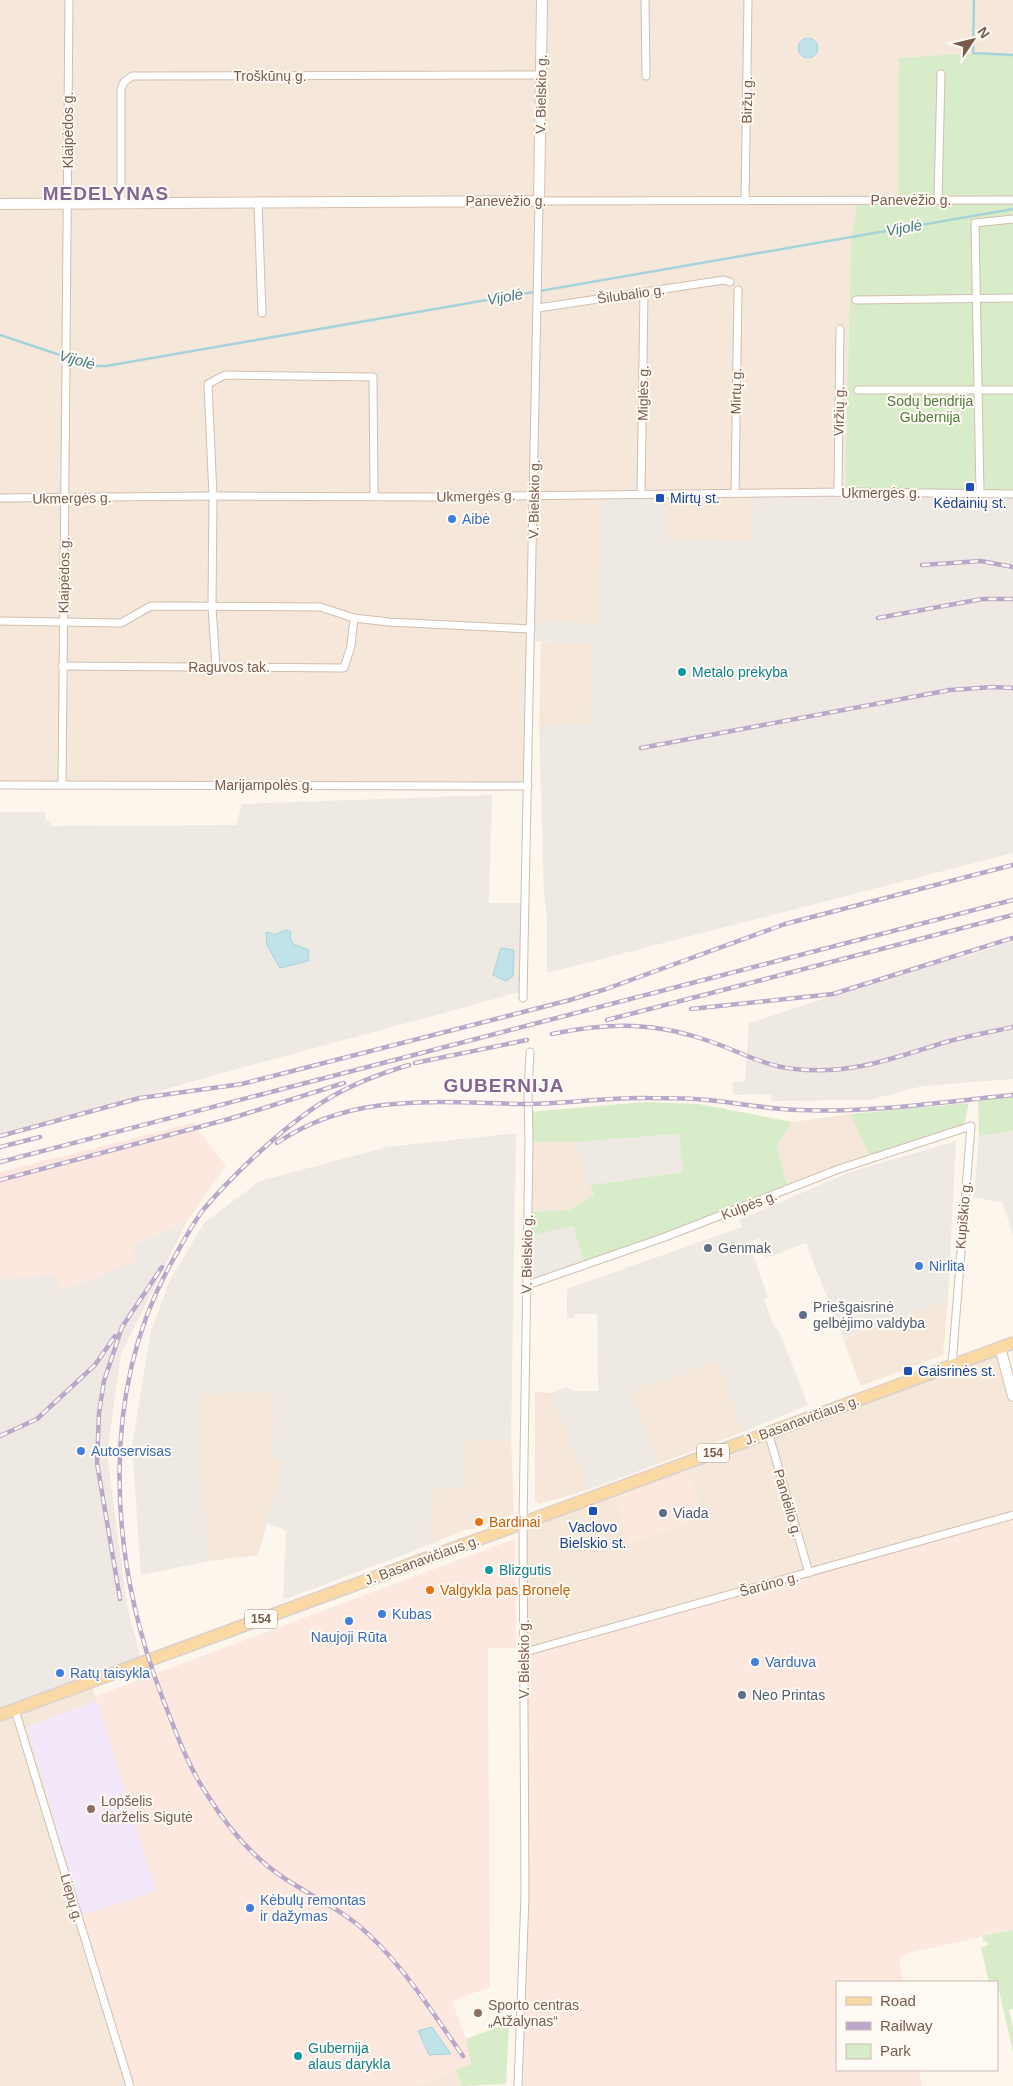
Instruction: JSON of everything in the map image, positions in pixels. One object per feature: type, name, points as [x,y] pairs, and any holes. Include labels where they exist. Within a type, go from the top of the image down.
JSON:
[{"type":"main road","name":"J. Basanavičiaus g.","points":[[0,1715],[1013,1342]]},
{"type":"street","name":"Klaipėdos g.","points":[[66,350],[69,0]]},
{"type":"street","name":"V. Bielskio g.","points":[[524,998],[538,308],[542,0]]},
{"type":"street","points":[[645,0],[646,76]]},
{"type":"street","name":"Biržų g.","points":[[745,201],[748,0]]},
{"type":"street","points":[[938,200],[941,74]]},
{"type":"street","name":"Troškūnų g.","points":[[121,204],[121,89],[124,82],[132,76],[541,75]]},
{"type":"street","name":"Panevėžio g.","points":[[0,204],[1013,200]]},
{"type":"street","points":[[258,203],[262,313]]},
{"type":"street","points":[[980,493],[975,223],[1013,220]]},
{"type":"street","name":"Šilubalio g.","points":[[538,308],[727,281]]},
{"type":"street","name":"Mirtų g.","points":[[736,493],[738,290]]},
{"type":"street","name":"Miglės g.","points":[[641,494],[644,293]]},
{"type":"street","points":[[856,300],[1013,298]]},
{"type":"street","name":"Viržių g.","points":[[838,492],[840,329]]},
{"type":"street","name":"Klaipėdos g.","points":[[62,784],[66,365]]},
{"type":"street","points":[[216,667],[212,607],[213,496],[208,384],[225,375],[251,374],[373,378],[374,496]]},
{"type":"street","points":[[858,390],[1013,390]]},
{"type":"street","name":"Ukmergės g.","points":[[0,498],[838,492],[1013,494]]},
{"type":"street","points":[[0,621],[121,623],[151,606],[320,607],[354,618],[388,622],[531,630]]},
{"type":"street","name":"Raguvos tak.","points":[[62,666],[344,668],[351,646],[354,618]]},
{"type":"street","name":"Marijampolės g.","points":[[0,785],[528,786]]},
{"type":"street","name":"V. Bielskio g.","points":[[518,2086],[525,1906],[523,1522],[530,1052]]},
{"type":"street","name":"Kulpės g.","points":[[527,1285],[665,1237],[839,1168],[971,1126]]},
{"type":"street","name":"Kupiškio g.","points":[[952,1365],[971,1126]]},
{"type":"street","points":[[1000,1348],[1013,1396]]},
{"type":"street","name":"Pandėlio g.","points":[[768,1432],[809,1573]]},
{"type":"street","name":"Šarūno g.","points":[[525,1652],[1013,1515]]},
{"type":"street","name":"Liepų g.","points":[[15,1710],[130,2086]]},
{"type":"shaded area","points":[[0,0],[1013,0],[1013,55],[973,53],[898,200],[857,201],[851,245],[845,492],[754,493],[753,541],[667,539],[604,494],[598,624],[532,621],[528,786],[0,785]]},
{"type":"shaded area","points":[[754,492],[1013,494],[1013,853],[547,973],[547,916],[544,895],[539,725],[591,723],[593,643],[531,641],[532,621],[598,624],[604,494],[668,494],[667,539],[752,541]]},
{"type":"shaded area","points":[[541,642],[593,642],[591,723],[539,725]]},
{"type":"shaded area","points":[[492,795],[489,903],[526,903],[524,991],[190,1082],[0,1139],[0,812],[45,812],[46,821],[51,821],[51,826],[236,825],[242,804]]},
{"type":"shaded area","points":[[1013,941],[1013,1079],[923,1086],[869,1100],[771,1101],[771,1094],[733,1095],[733,1082],[745,1081],[749,1023],[922,967],[971,955]]},
{"type":"shaded area","points":[[850,1114],[869,1155],[787,1185],[777,1146],[792,1122]]},
{"type":"shaded area","points":[[193,1123],[226,1166],[187,1221],[131,1246],[138,1260],[62,1291],[0,1280],[0,1172]]},
{"type":"shaded area","points":[[1013,1131],[1013,1235],[1002,1202],[974,1198],[979,1136]]},
{"type":"shaded area","points":[[516,1133],[511,1440],[465,1440],[465,1488],[441,1488],[433,1492],[429,1545],[283,1600],[286,1530],[267,1523],[284,1463],[272,1458],[275,1419],[274,1392],[202,1394],[200,1447],[209,1561],[141,1575],[132,1446],[151,1331],[170,1280],[204,1223],[260,1181],[387,1147]]},
{"type":"shaded area","points":[[679,1134],[683,1172],[590,1185],[574,1142]]},
{"type":"shaded area","points":[[956,1141],[948,1300],[843,1338],[806,1243],[766,1258],[760,1238],[749,1242],[768,1298],[764,1299],[773,1325],[779,1331],[808,1405],[743,1432],[719,1361],[632,1391],[658,1464],[590,1489],[552,1393],[566,1387],[574,1391],[598,1391],[597,1314],[574,1314],[574,1318],[567,1318],[567,1289],[742,1227],[739,1220],[850,1172]]},
{"type":"shaded area","points":[[529,1142],[574,1142],[594,1195],[569,1210],[528,1212]]},
{"type":"shaded area","points":[[187,1221],[121,1354],[107,1454],[127,1606],[141,1658],[0,1709],[0,1280],[54,1273],[62,1291],[137,1260],[131,1246]]},
{"type":"shaded area","points":[[573,1226],[585,1265],[527,1285],[528,1236]]},
{"type":"shaded area","points":[[948,1300],[943,1355],[861,1386],[843,1339]]},
{"type":"shaded area","points":[[1000,1347],[1013,1396],[1013,1515],[525,1652],[523,1522],[615,1489],[629,1543],[703,1517],[684,1463]]},
{"type":"shaded area","points":[[719,1361],[743,1432],[658,1464],[631,1391]]},
{"type":"shaded area","points":[[274,1391],[275,1419],[284,1463],[258,1555],[209,1561],[200,1447],[202,1394]]},
{"type":"shaded area","points":[[535,1392],[552,1393],[590,1489],[539,1504],[535,1501]]},
{"type":"shaded area","points":[[465,1440],[511,1440],[514,1514],[474,1529],[464,1530],[429,1545],[433,1492],[441,1488],[465,1488]]},
{"type":"shaded area","points":[[684,1463],[703,1517],[629,1543],[615,1489]]},
{"type":"shaded area","points":[[1013,1515],[1013,1930],[908,1953],[899,1961],[903,1981],[836,1981],[836,2071],[919,2071],[922,2086],[518,2086],[525,1652]]},
{"type":"shaded area","points":[[511,1540],[515,1542],[516,1648],[488,1648],[490,1987],[452,2001],[466,2039],[471,2064],[418,2086],[133,2086],[82,1915],[156,1891],[96,1696]]},
{"type":"shaded area","points":[[91,1682],[156,1891],[79,1916],[130,2086],[0,2086],[0,1715]]},
{"type":"shaded area","name":"Lopšelis darželis Sigutė","points":[[97,1700],[156,1891],[82,1915],[27,1727]]},
{"type":"shaded area","points":[[456,2070],[462,2086],[418,2086],[418,2085]]},
{"type":"green space","name":"Sodų bendrija Gubernija","points":[[973,53],[1013,55],[1013,494],[845,492],[851,245],[857,200],[898,200],[899,58]]},
{"type":"green space","points":[[1013,1096],[1013,1131],[979,1136],[978,1101]]},
{"type":"green space","points":[[645,1102],[699,1104],[792,1122],[777,1146],[787,1185],[782,1192],[585,1265],[573,1226],[528,1236],[528,1212],[569,1210],[594,1195],[590,1185],[683,1172],[679,1134],[574,1142],[529,1142],[529,1112]]},
{"type":"green space","points":[[969,1103],[964,1125],[869,1155],[850,1114]]},
{"type":"green space","points":[[1013,1930],[1013,2009],[1009,2010],[1013,2027],[1013,2052],[998,1981],[989,1981],[981,1948],[988,1945],[987,1941],[983,1941],[983,1936]]},
{"type":"green space","points":[[503,2025],[509,2026],[506,2084],[462,2086],[456,2070],[471,2064],[466,2039]]},
{"type":"water","points":[[808,38],[815,41],[818,48],[815,55],[808,58],[801,55],[798,48],[801,41]]},
{"type":"water","points":[[286,930],[291,932],[290,938],[293,944],[309,950],[308,961],[280,968],[267,945],[266,933],[269,932],[274,935]]},
{"type":"water","points":[[501,948],[514,950],[513,976],[506,981],[493,975]]},
{"type":"water","points":[[432,2027],[451,2054],[429,2055],[418,2031]]},
{"type":"waterway","points":[[974,0],[973,53],[1013,55]]},
{"type":"waterway","name":"Vijolė","points":[[0,335],[93,366],[106,366],[1013,209]]},
{"type":"railway","points":[[922,565],[981,561],[1013,567]]},
{"type":"railway","points":[[878,618],[982,599],[1013,599]]},
{"type":"railway","points":[[641,748],[950,690],[993,687],[1013,688]]},
{"type":"railway","points":[[0,1136],[140,1098],[242,1084],[570,1000],[606,989],[785,924],[1013,865]]},
{"type":"railway","points":[[0,1162],[1013,900]]},
{"type":"railway","points":[[607,1020],[1013,915]]},
{"type":"railway","points":[[691,1009],[833,994],[1013,938]]},
{"type":"railway","points":[[552,1034],[594,1027],[633,1026],[652,1028],[691,1035],[773,1065],[795,1069],[835,1070],[872,1064],[954,1040],[1013,1027]]},
{"type":"railway","points":[[415,1063],[527,1040]]},
{"type":"railway","points":[[409,1065],[344,1090],[291,1124],[255,1156],[215,1196],[191,1228],[149,1309],[133,1362],[123,1418],[120,1474],[122,1530],[130,1586],[144,1641],[161,1694],[182,1747],[208,1796],[232,1830],[261,1861],[284,1878],[349,1918],[374,1939],[415,1987],[463,2056]]},
{"type":"railway","points":[[0,1180],[229,1119],[344,1083]]},
{"type":"railway","points":[[277,1143],[306,1126],[336,1115],[366,1108],[397,1104],[429,1102],[541,1104],[632,1098],[670,1098],[825,1111],[906,1106],[1013,1095]]},
{"type":"railway","points":[[0,1147],[40,1137]]},
{"type":"railway","points":[[120,1599],[97,1463],[99,1413],[104,1381],[122,1327],[162,1267]]},
{"type":"railway","points":[[0,1436],[37,1419],[95,1365],[115,1336]]},
{"type":"place","name":"Kėdainių st.","points":[[970,487]]},
{"type":"place","name":"Mirtų st.","points":[[660,498]]},
{"type":"place","name":"Aibė","points":[[452,519]]},
{"type":"place","name":"Metalo prekyba","points":[[682,672]]},
{"type":"place","name":"Genmak","points":[[708,1248]]},
{"type":"place","name":"Nirlita","points":[[919,1266]]},
{"type":"place","name":"Priešgaisrinė gelbėjimo valdyba","points":[[803,1315]]},
{"type":"place","name":"Gaisrinės st.","points":[[908,1371]]},
{"type":"place","name":"Autoservisas","points":[[81,1451]]},
{"type":"place","name":"Vaclovo Bielskio st.","points":[[593,1511]]},
{"type":"place","name":"Viada","points":[[663,1513]]},
{"type":"place","name":"Bardinai","points":[[479,1522]]},
{"type":"place","name":"Blizgutis","points":[[489,1570]]},
{"type":"place","name":"Valgykla pas Bronelę","points":[[430,1590]]},
{"type":"place","name":"Kubas","points":[[382,1614]]},
{"type":"place","name":"Naujoji Rūta","points":[[349,1621]]},
{"type":"place","name":"Varduva","points":[[755,1662]]},
{"type":"place","name":"Ratų taisykla","points":[[60,1673]]},
{"type":"place","name":"Neo Printas","points":[[742,1695]]},
{"type":"place","name":"Lopšelis darželis Sigutė","points":[[91,1809]]},
{"type":"place","name":"Kėbulų remontas ir dažymas","points":[[250,1908]]},
{"type":"place","name":"Sporto centras „Atžalynas“","points":[[478,2013]]},
{"type":"place","name":"Gubernija alaus darykla","points":[[298,2056]]},
{"type":"district","name":"MEDELYNAS","points":[[106,193]]},
{"type":"district","name":"GUBERNIJA","points":[[504,1085]]}]
